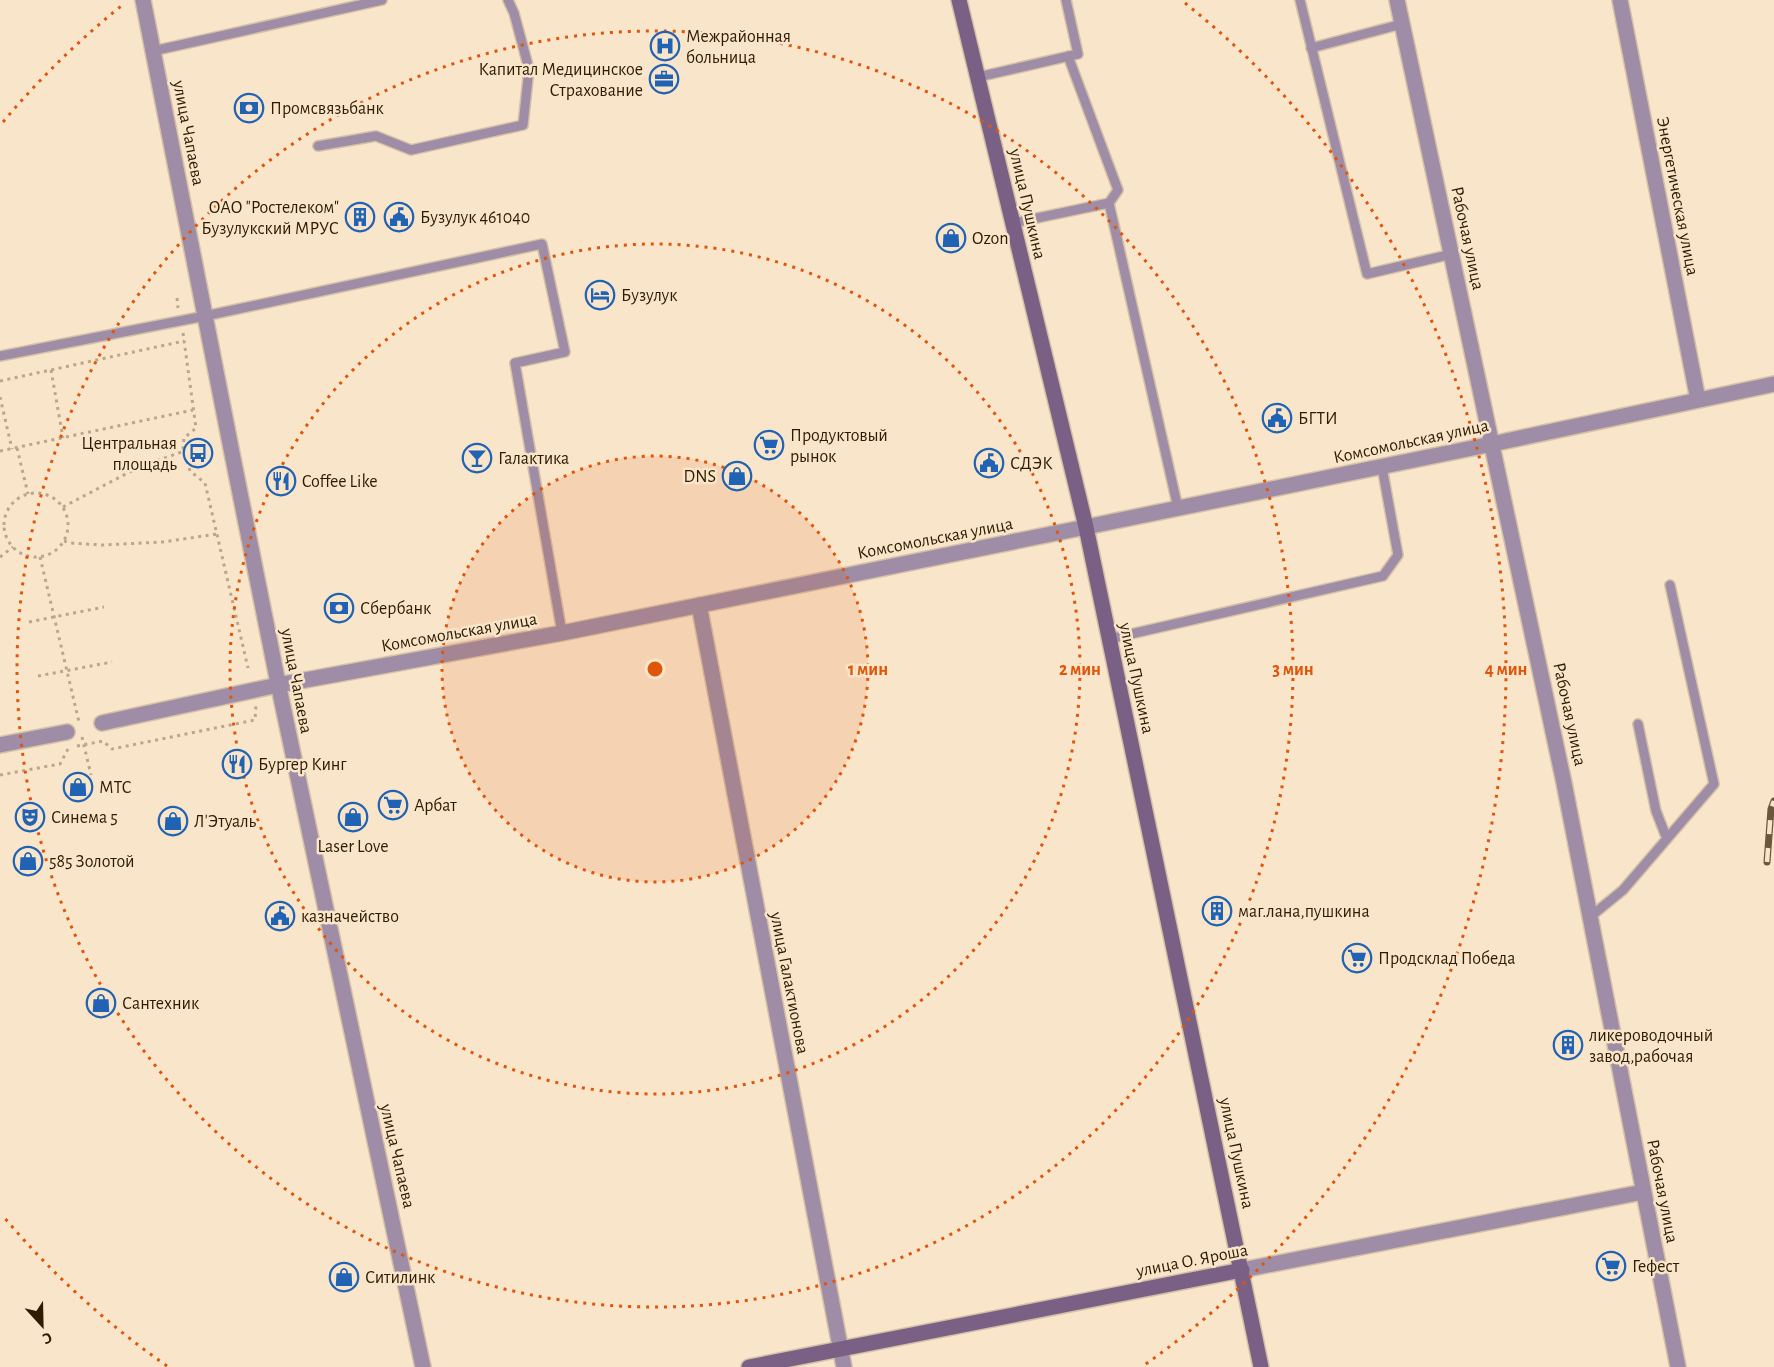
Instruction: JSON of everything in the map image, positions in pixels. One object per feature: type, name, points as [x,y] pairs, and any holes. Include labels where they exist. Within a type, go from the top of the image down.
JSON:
[{"type":"main road","name":"улица Пушкина","points":[[959,0],[1086,527],[1261,1367]]},
{"type":"main road","name":"улица О. Яроша","points":[[749,1367],[1242,1270]]},
{"type":"street","name":"улица Чапаева","points":[[143,0],[278,685],[351,1035],[383,1170],[423,1367]]},
{"type":"street","name":"Рабочая улица","points":[[1397,0],[1564,783],[1642,1192],[1678,1367]]},
{"type":"street","name":"Энергетическая улица","points":[[1620,0],[1698,400]]},
{"type":"street","name":"Комсомольская улица","points":[[102,723],[278,685],[562,633],[1382,467],[1774,384]]},
{"type":"street","name":"улица Галактионова","points":[[699,605],[844,1367]]},
{"type":"street","points":[[0,745],[67,732]]},
{"type":"street","name":"улица О. Яроша","points":[[1242,1270],[1642,1192]]},
{"type":"lane","points":[[153,51],[382,0]]},
{"type":"lane","points":[[318,146],[376,136],[411,150],[523,124],[528,69],[514,13],[508,0]]},
{"type":"lane","points":[[978,77],[1078,54],[1066,0]]},
{"type":"lane","points":[[1300,0],[1367,274],[1452,254]]},
{"type":"lane","points":[[1311,48],[1402,24]]},
{"type":"lane","points":[[1013,224],[1109,203],[1118,190],[1068,56]]},
{"type":"lane","points":[[1109,203],[1178,508]]},
{"type":"lane","points":[[0,356],[205,316],[542,244],[566,352],[514,363],[562,633]]},
{"type":"lane","points":[[1109,639],[1383,576],[1398,555],[1382,467]]},
{"type":"lane","points":[[1590,917],[1623,890],[1714,784],[1670,585]]},
{"type":"lane","points":[[1638,724],[1656,811],[1667,839]]},
{"type":"path","points":[[177,298],[180,318]]},
{"type":"path","points":[[182,327],[196,428],[184,438],[184,451],[190,471],[205,483],[248,668]]},
{"type":"path","points":[[0,381],[184,341]]},
{"type":"path","points":[[51,370],[63,438]]},
{"type":"path","points":[[0,397],[12,449]]},
{"type":"path","points":[[0,451],[194,410]]},
{"type":"path","points":[[18,448],[28,494]]},
{"type":"path","points":[[63,507],[139,467],[184,451]]},
{"type":"path","points":[[38,493],[56,500],[63,507],[68,526],[64,541],[54,551],[40,557],[25,555],[13,547],[5,534],[2,523],[11,505],[18,498],[38,493]]},
{"type":"path","points":[[64,541],[103,545],[163,542],[217,534]]},
{"type":"path","points":[[0,556],[13,547]]},
{"type":"path","points":[[40,557],[91,775]]},
{"type":"path","points":[[29,622],[104,607]]},
{"type":"path","points":[[38,676],[112,662]]},
{"type":"path","points":[[0,775],[60,764],[69,748],[103,741],[112,749],[255,720],[256,703]]},
{"type":"railway","points":[[1767,862],[1771,809],[1774,801]]},
{"type":"place","name":"Межрайонная больница","points":[[665,46]]},
{"type":"place","name":"Капитал Медицинское Страхование","points":[[664,79]]},
{"type":"place","name":"Промсвязьбанк","points":[[249,108]]},
{"type":"place","name":"ОАО \"Ростелеком\" Бузулукский МРУС","points":[[360,217]]},
{"type":"place","name":"Бузулук 461040","points":[[399,217]]},
{"type":"place","name":"Ozon","points":[[951,238]]},
{"type":"place","name":"Бузулук","points":[[600,295]]},
{"type":"place","name":"БГТИ","points":[[1277,418]]},
{"type":"place","name":"Продуктовый рынок","points":[[769,445]]},
{"type":"place","name":"Центральная площадь","points":[[198,453]]},
{"type":"place","name":"Галактика","points":[[477,458]]},
{"type":"place","name":"СДЭК","points":[[989,463]]},
{"type":"place","name":"DNS","points":[[737,476]]},
{"type":"place","name":"Coffee Like","points":[[281,481]]},
{"type":"place","name":"Сбербанк","points":[[339,608]]},
{"type":"place","name":"Бургер Кинг","points":[[237,764]]},
{"type":"place","name":"МТС","points":[[78,787]]},
{"type":"place","name":"Арбат","points":[[393,805]]},
{"type":"place","name":"Синема 5","points":[[30,817]]},
{"type":"place","name":"Laser Love","points":[[353,817]]},
{"type":"place","name":"Л'Этуаль","points":[[173,821]]},
{"type":"place","name":"585 Золотой","points":[[28,861]]},
{"type":"place","name":"маг.лана,пушкина","points":[[1217,911]]},
{"type":"place","name":"казначейство","points":[[280,916]]},
{"type":"place","name":"Продсклад Победа","points":[[1357,958]]},
{"type":"place","name":"Сантехник","points":[[101,1003]]},
{"type":"place","name":"ликероводочный завод,рабочая","points":[[1568,1045]]},
{"type":"place","name":"Гефест","points":[[1611,1266]]},
{"type":"place","name":"Ситилинк","points":[[344,1277]]}]
